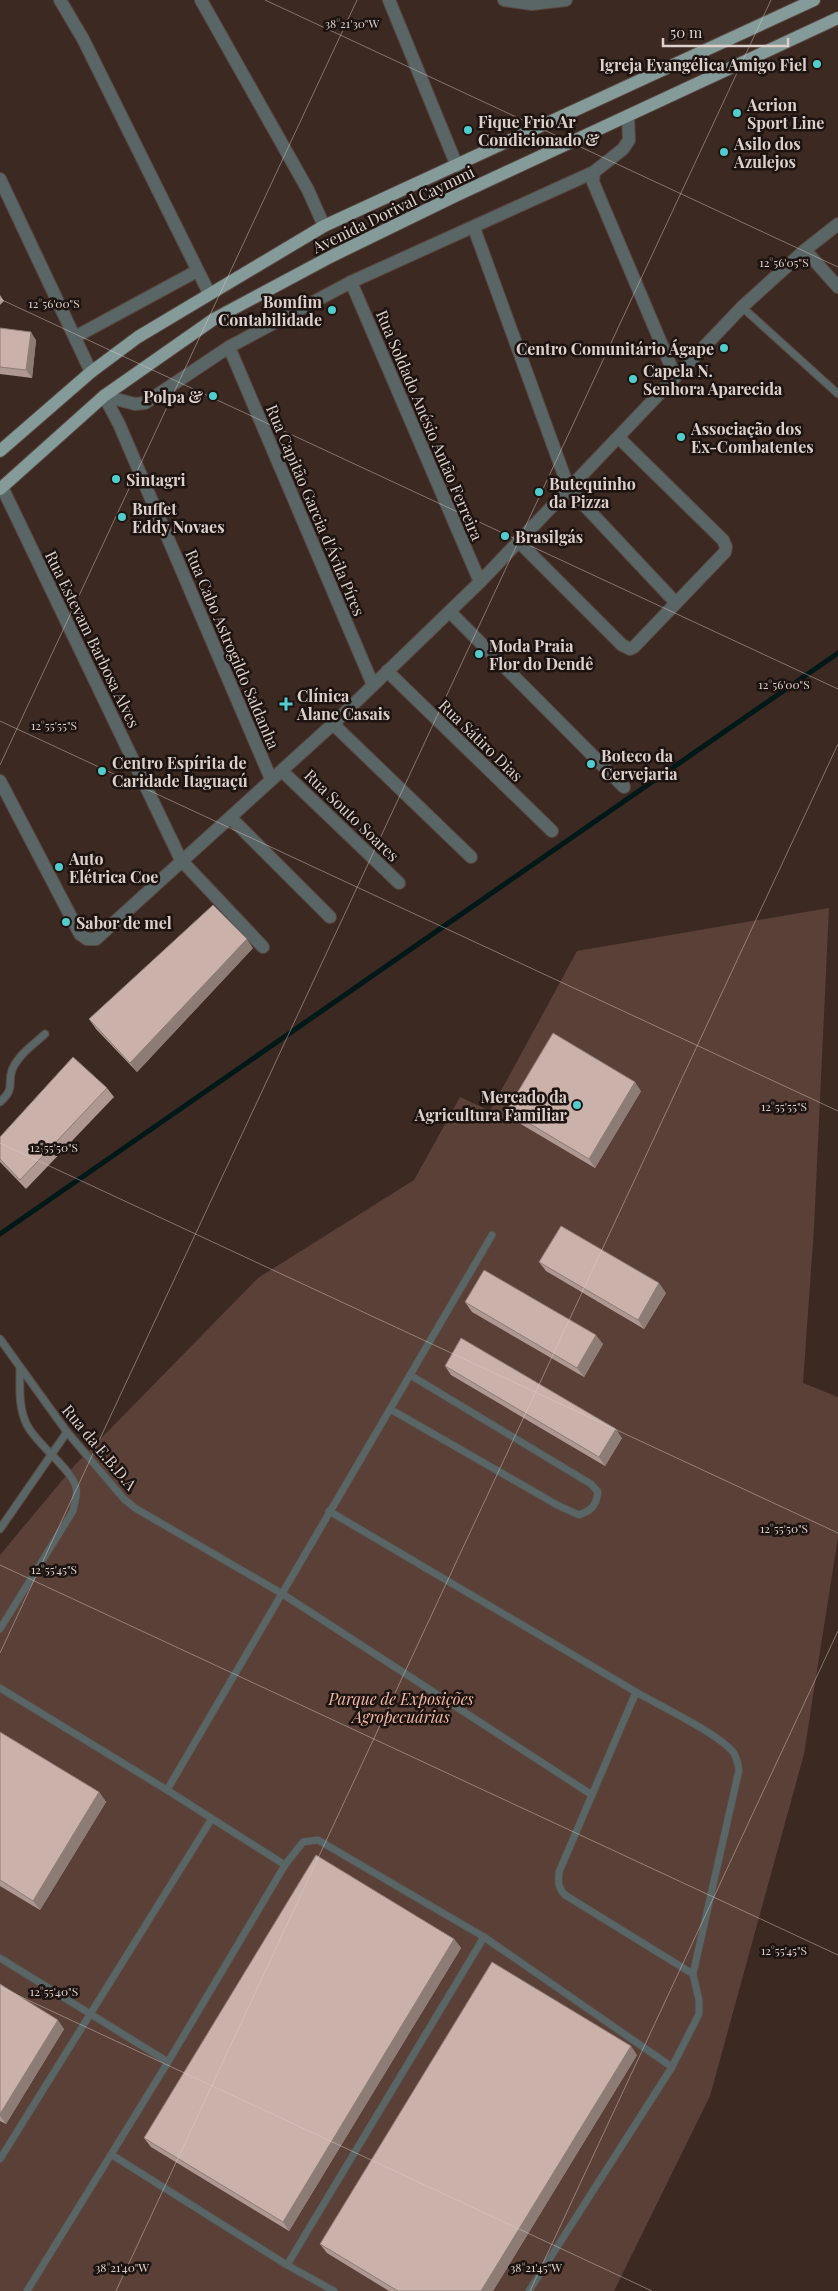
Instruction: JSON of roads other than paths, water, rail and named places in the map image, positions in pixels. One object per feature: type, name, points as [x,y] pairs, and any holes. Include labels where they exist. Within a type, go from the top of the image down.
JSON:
[{"type":"main road","name":"Avenida Dorival Caymmi","points":[[0,451],[91,372],[138,337],[324,226],[814,0]]},
{"type":"main road","name":"Avenida Dorival Caymmi","points":[[1,488],[104,396],[214,319],[330,257],[838,18]]},
{"type":"street","points":[[60,0],[83,39],[209,293]]},
{"type":"street","points":[[200,0],[308,190],[324,226]]},
{"type":"street","points":[[389,0],[457,166]]},
{"type":"street","points":[[504,0],[532,4],[566,0]]},
{"type":"street","points":[[104,396],[135,404],[145,403],[229,347],[351,282],[474,228],[594,172],[623,149],[629,140],[628,116]]},
{"type":"street","points":[[594,172],[593,182],[675,376]]},
{"type":"street","points":[[0,180],[91,372]]},
{"type":"street","points":[[0,781],[80,934],[87,939],[96,939],[333,724],[450,612],[620,438],[675,376],[742,307],[805,250],[838,224]]},
{"type":"street","points":[[474,228],[569,489],[676,603]]},
{"type":"street","points":[[805,250],[838,287]]},
{"type":"street","points":[[75,337],[197,271]]},
{"type":"street","name":"Rua Soldado Anésio Antão Ferreira","points":[[351,282],[480,582]]},
{"type":"street","name":"Rua Capitão Garcia d'Ávila Píres","points":[[229,347],[373,685]]},
{"type":"street","name":"Rua Cabo Astrogildo Saldanha","points":[[104,396],[119,424],[271,779]]},
{"type":"street","points":[[518,541],[622,646],[630,649],[634,647],[725,552],[726,547],[723,540],[620,438]]},
{"type":"street","name":"Rua Estevam Barbosa Alves","points":[[1,488],[181,860],[263,947]]},
{"type":"street","points":[[450,612],[624,787]]},
{"type":"street","name":"Rua Sátiro Dias","points":[[387,671],[552,831]]},
{"type":"street","points":[[333,724],[471,857]]},
{"type":"street","name":"Rua Souto Soares","points":[[282,771],[399,883]]},
{"type":"street","points":[[231,818],[330,917]]},
{"type":"lane","points":[[742,307],[838,394]]},
{"type":"lane","points":[[0,1102],[12,1087],[11,1072],[17,1061],[45,1034]]},
{"type":"lane","points":[[167,1790],[492,1235]]},
{"type":"lane","name":"Rua da E.B.D.A","points":[[0,1339],[67,1432],[124,1500],[281,1593],[592,1795]]},
{"type":"lane","points":[[0,1629],[73,1511],[77,1490],[73,1478],[50,1456],[27,1425],[21,1406],[20,1367]]},
{"type":"lane","points":[[390,1409],[559,1506],[580,1515],[591,1511],[597,1502],[598,1492],[591,1484],[410,1376]]},
{"type":"lane","points":[[0,1529],[67,1432]]},
{"type":"lane","points":[[329,1512],[719,1740],[733,1752],[737,1760],[739,1770],[693,1974],[699,2000],[699,2014],[672,2067],[529,2291]]},
{"type":"lane","points":[[0,1688],[285,1865]]},
{"type":"lane","points":[[636,1692],[559,1872],[559,1889],[693,1974]]},
{"type":"lane","points":[[0,2159],[3,2148],[92,2015],[211,1820]]},
{"type":"lane","points":[[27,2291],[112,2155],[285,1865],[303,1842],[318,1840],[484,1937],[672,2067]]},
{"type":"lane","points":[[288,2265],[484,1937]]},
{"type":"lane","points":[[0,1958],[168,2062]]},
{"type":"lane","points":[[112,2155],[288,2265],[334,2291]]},
{"type":"waterway","points":[[0,1234],[838,653]]},
{"type":"place","name":"Igreja Evangélica Amigo Fiel","points":[[817,64]]},
{"type":"place","name":"Acrion Sport Line","points":[[737,113]]},
{"type":"place","name":"Fique Frio Ar Condicionado &","points":[[468,130]]},
{"type":"place","name":"Asilo dos Azulejos","points":[[724,152]]},
{"type":"place","name":"Bomfim Contabilidade","points":[[332,310]]},
{"type":"place","name":"Centro Comunitário Ágape","points":[[724,348]]},
{"type":"place","name":"Capela N. Senhora Aparecida","points":[[633,379]]},
{"type":"place","name":"Polpa &","points":[[213,396]]},
{"type":"place","name":"Associação dos Ex-Combatentes","points":[[681,437]]},
{"type":"place","name":"Sintagri","points":[[116,479]]},
{"type":"place","name":"Butequinho da Pizza","points":[[539,492]]},
{"type":"place","name":"Buffet Eddy Novaes","points":[[122,517]]},
{"type":"place","name":"Brasilgás","points":[[505,536]]},
{"type":"place","name":"Moda Praia Flor do Dendê","points":[[479,654]]},
{"type":"place","name":"Clínica Alane Casais","points":[[286,704]]},
{"type":"place","name":"Boteco da Cervejaria","points":[[591,764]]},
{"type":"place","name":"Centro Espírita de Caridade Itaguaçú","points":[[102,771]]},
{"type":"place","name":"Auto Elétrica Coe","points":[[59,867]]},
{"type":"place","name":"Sabor de mel","points":[[66,922]]},
{"type":"place","name":"Mercado da Agricultura Familiar","points":[[577,1105]]},
{"type":"park label","name":"Parque de Exposições Agropecuárias","points":[[401,1707]]}]
